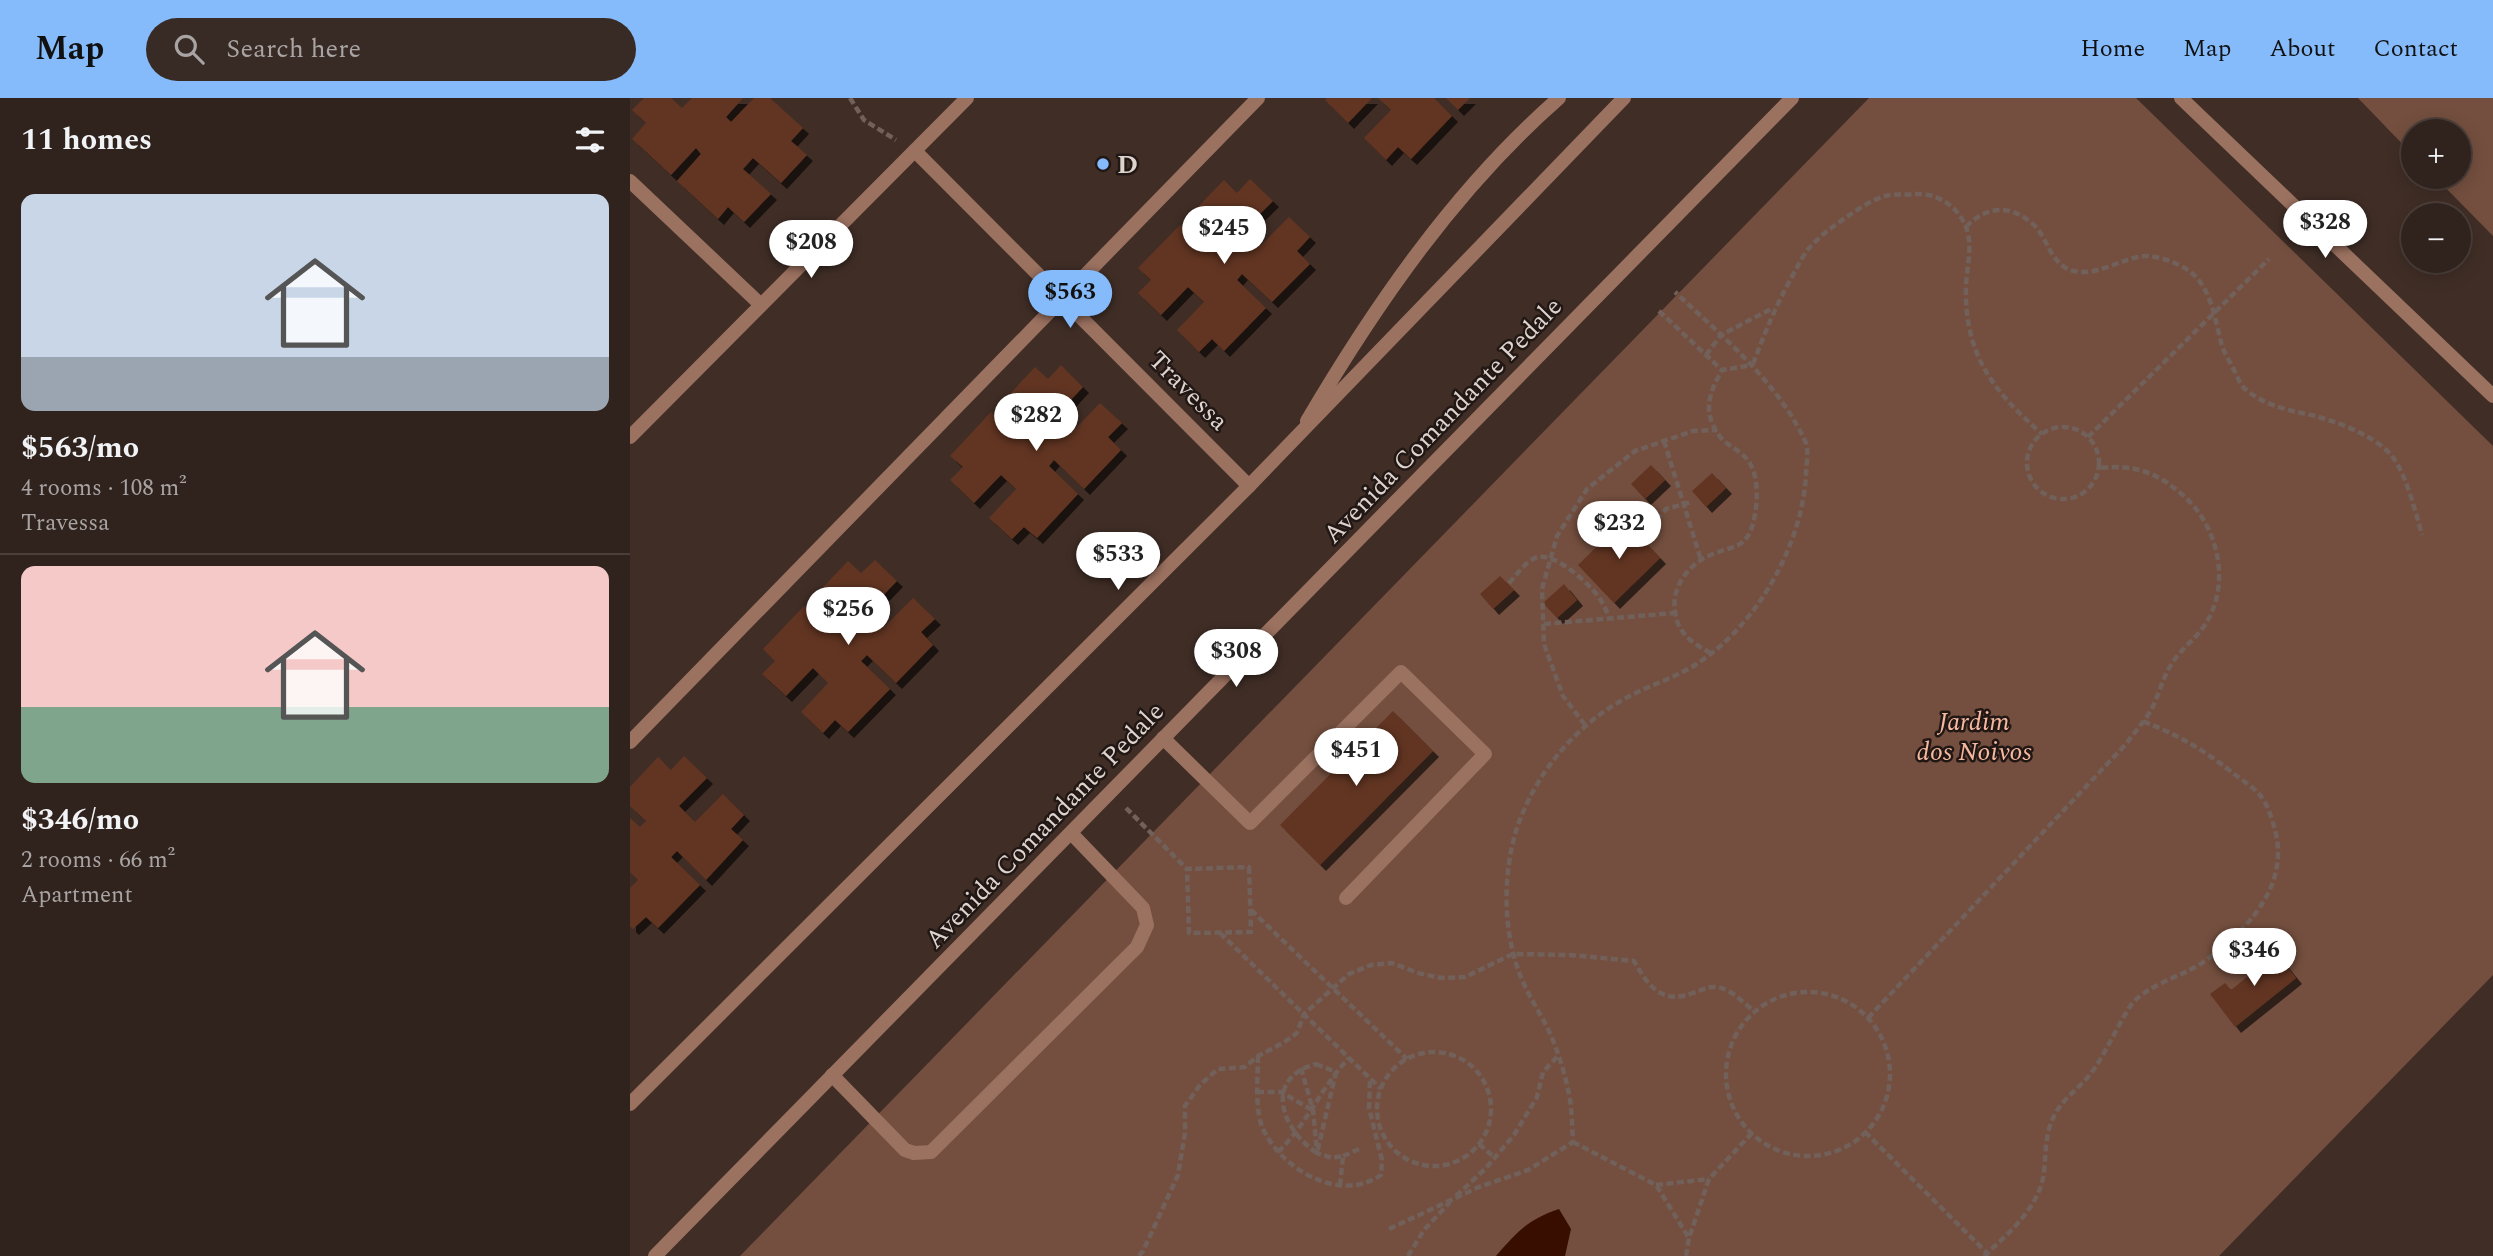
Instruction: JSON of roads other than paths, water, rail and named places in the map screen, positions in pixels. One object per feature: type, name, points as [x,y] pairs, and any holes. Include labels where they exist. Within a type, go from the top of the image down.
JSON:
[{"type":"street","points":[[630,437],[967,98]]},
{"type":"street","points":[[630,742],[1258,98]]},
{"type":"street","points":[[1302,431],[1342,362],[1416,256],[1461,198],[1526,126],[1559,98]]},
{"type":"street","points":[[630,1104],[1250,486],[1624,98]]},
{"type":"street","name":"Avenida Comandante Pedale","points":[[655,1256],[1792,98]]},
{"type":"street","points":[[2181,98],[2493,397]]},
{"type":"street","name":"Travessa","points":[[915,151],[1250,486]]},
{"type":"street","points":[[630,181],[761,306]]},
{"type":"street","points":[[1163,738],[1250,822],[1401,672],[1485,754],[1346,898]]},
{"type":"street","points":[[832,1075],[905,1150],[914,1153],[931,1152],[1137,947],[1147,925],[1143,908],[1070,833]]},
{"type":"place","name":"D","points":[[1103,164]]},
{"type":"park label","name":"Jardim dos Noivos","points":[[1974,736]]}]
